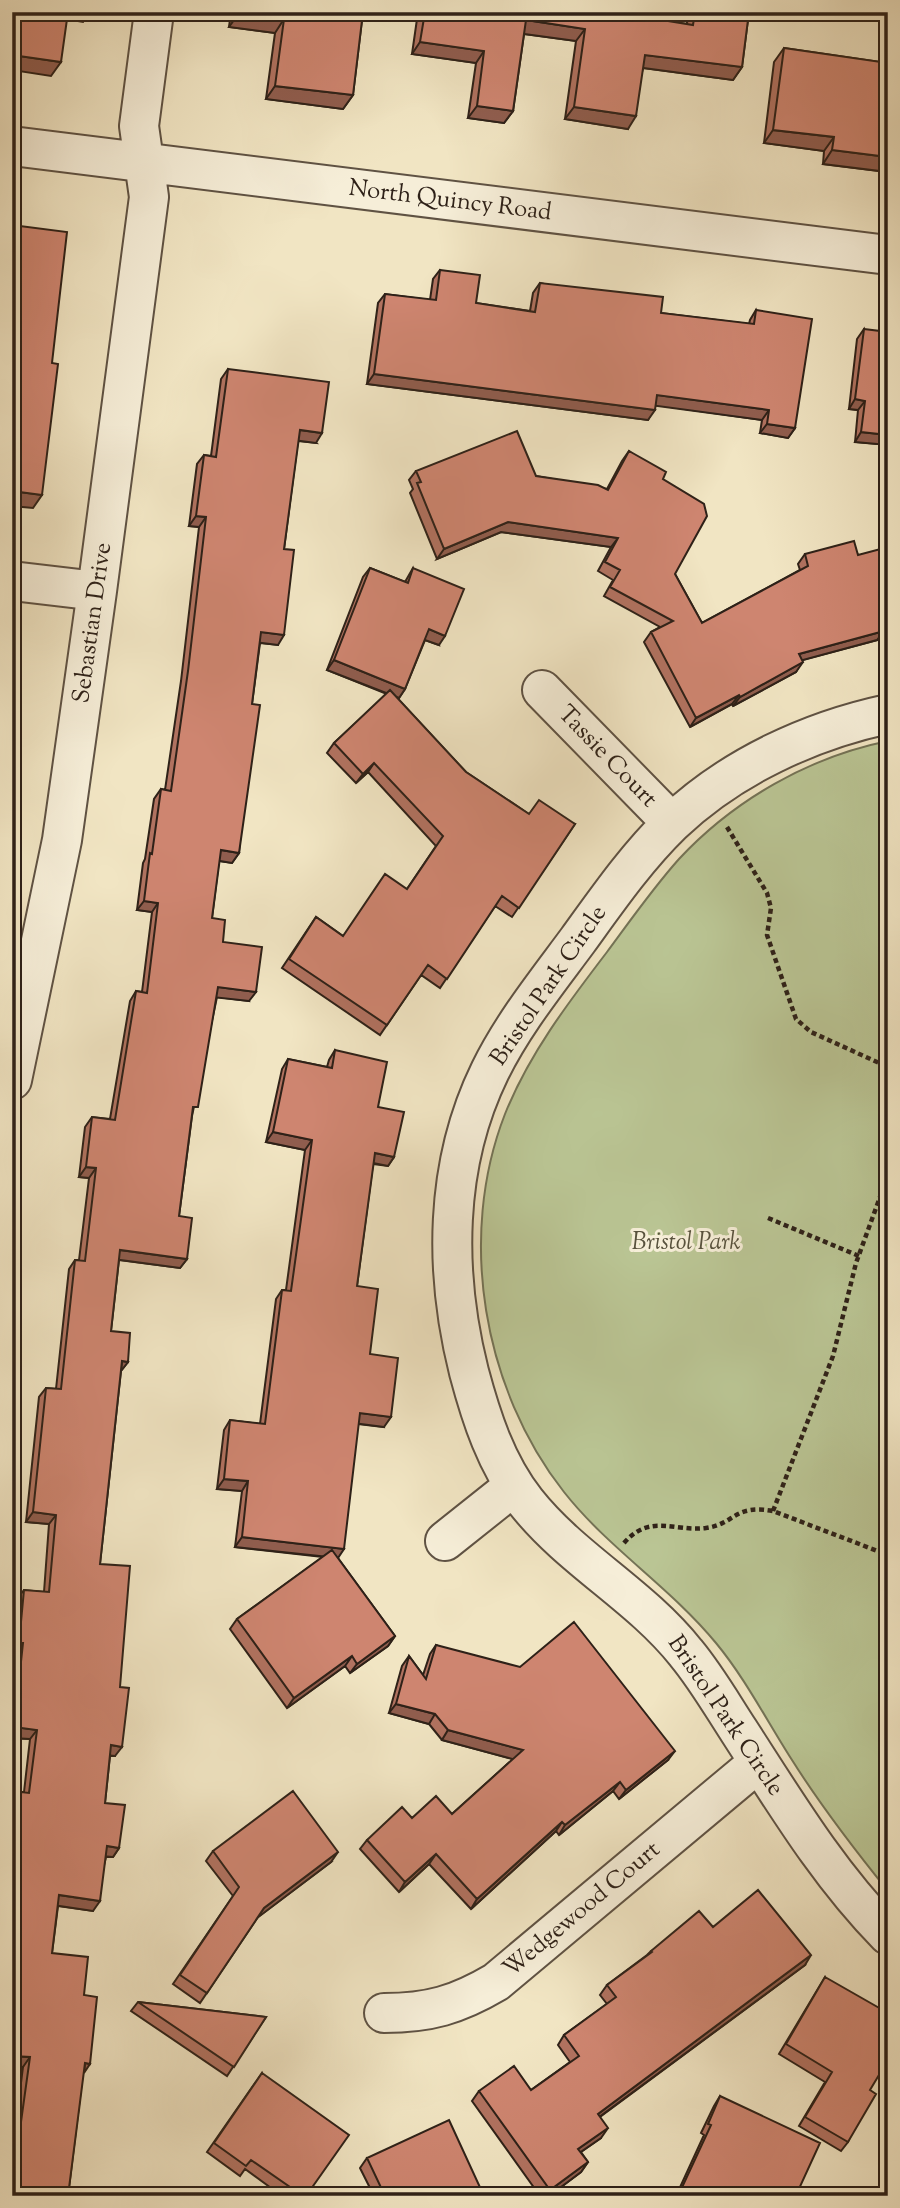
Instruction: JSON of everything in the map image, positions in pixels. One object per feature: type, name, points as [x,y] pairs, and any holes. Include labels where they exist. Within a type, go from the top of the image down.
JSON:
[{"type":"street","name":"Sebastian Drive","points":[[12,1080],[62,840],[97,591],[149,197],[139,126],[154,12]]},
{"type":"street","name":"North Quincy Road","points":[[12,146],[888,255]]},
{"type":"street","points":[[12,581],[97,591]]},
{"type":"street","name":"Tassie Court","points":[[542,690],[672,823]]},
{"type":"street","name":"Bristol Park Circle","points":[[888,714],[858,720],[806,737],[749,767],[672,823],[629,871],[527,1009],[490,1071],[470,1120],[453,1219],[452,1264],[461,1339],[475,1393],[491,1440],[514,1486],[536,1514],[571,1549],[644,1608],[674,1637],[701,1672],[822,1858],[888,1935]]},
{"type":"street","points":[[446,1541],[514,1486]]},
{"type":"street","name":"Wedgewood Court","points":[[384,2013],[427,2011],[450,2005],[496,1982],[760,1762]]},
{"type":"path","points":[[724,823],[769,898],[771,908],[766,935],[796,1019],[811,1032],[888,1067]]},
{"type":"path","points":[[773,1511],[833,1356],[859,1255],[888,1175]]},
{"type":"path","points":[[768,1218],[859,1255]]},
{"type":"path","points":[[622,1545],[633,1532],[643,1528],[659,1525],[708,1528],[750,1509],[773,1511],[888,1555]]},
{"type":"green space","name":"Bristol Park","points":[[888,741],[888,1891],[814,1794],[727,1656],[679,1604],[581,1512],[536,1451],[514,1407],[497,1360],[486,1310],[481,1260],[483,1210],[490,1161],[515,1092],[550,1030],[651,893],[679,859],[748,800],[774,784],[830,758]]},
{"type":"building","points":[[12,12],[68,12],[61,62],[12,55]]},
{"type":"building","points":[[239,12],[363,12],[353,95],[275,86],[284,19]]},
{"type":"building","points":[[425,12],[613,12],[693,25],[695,12],[749,12],[742,67],[645,55],[636,116],[574,107],[585,29],[526,20],[513,111],[477,106],[484,51],[420,42]]},
{"type":"building","points":[[784,48],[888,63],[888,157],[832,150],[834,137],[773,130]]},
{"type":"building","points":[[12,225],[67,232],[52,363],[58,364],[42,495],[12,491]]},
{"type":"building","points":[[440,270],[480,275],[476,303],[535,312],[540,283],[663,297],[661,313],[754,324],[756,310],[812,319],[795,428],[767,424],[769,410],[657,395],[655,410],[374,374],[385,294],[436,300]]},
{"type":"building","points":[[864,329],[888,332],[888,435],[861,432],[865,401],[855,399]]},
{"type":"building","points":[[228,369],[329,382],[322,433],[300,430],[284,549],[294,550],[284,635],[261,632],[252,704],[260,705],[239,853],[221,850],[212,918],[225,920],[223,942],[262,947],[256,992],[218,987],[198,1107],[193,1107],[179,1216],[192,1218],[187,1259],[120,1250],[111,1331],[130,1333],[128,1362],[122,1361],[100,1564],[130,1566],[120,1687],[129,1688],[122,1747],[111,1745],[105,1803],[125,1805],[119,1848],[107,1846],[100,1901],[59,1895],[52,1953],[88,1957],[84,1995],[97,1997],[90,2064],[85,2063],[68,2196],[12,2196],[12,2121],[21,2122],[30,2057],[12,2056],[12,1856],[21,1792],[29,1793],[37,1730],[14,1727],[23,1643],[19,1643],[24,1590],[49,1592],[56,1515],[33,1512],[46,1388],[61,1389],[75,1260],[85,1261],[96,1168],[86,1167],[92,1117],[115,1120],[136,991],[147,993],[158,903],[144,901],[150,853],[152,854],[161,789],[171,791],[206,517],[196,516],[204,455],[216,457]]},
{"type":"building","points":[[517,431],[536,476],[598,485],[608,490],[629,451],[666,472],[663,479],[704,504],[707,516],[675,574],[702,623],[808,566],[805,554],[854,541],[858,555],[888,547],[888,617],[880,616],[884,631],[799,654],[803,662],[696,718],[651,632],[673,621],[610,587],[620,570],[605,562],[618,538],[508,522],[444,549],[417,483],[421,482],[416,471]]},
{"type":"building","points":[[370,568],[408,583],[413,568],[464,589],[445,636],[429,629],[405,689],[334,660]]},
{"type":"building","points":[[12,631],[17,632],[12,664]]},
{"type":"building","points":[[390,690],[466,772],[529,814],[539,800],[575,824],[519,908],[502,896],[447,979],[428,965],[387,1025],[289,959],[316,917],[343,936],[385,874],[407,889],[443,836],[374,763],[363,774],[334,743]]},
{"type":"building","points":[[335,1050],[387,1062],[378,1107],[404,1112],[394,1157],[375,1153],[357,1286],[378,1289],[370,1354],[398,1358],[391,1417],[360,1413],[344,1549],[242,1537],[248,1481],[224,1479],[230,1420],[265,1424],[282,1290],[291,1291],[312,1140],[273,1132],[288,1059],[332,1068]]},
{"type":"building","points":[[332,1550],[395,1636],[357,1664],[352,1656],[294,1698],[237,1619]]},
{"type":"building","points":[[574,1622],[675,1751],[626,1790],[620,1782],[565,1825],[562,1822],[477,1899],[436,1854],[405,1882],[367,1840],[402,1807],[412,1818],[436,1796],[452,1814],[523,1750],[448,1730],[435,1714],[396,1704],[409,1656],[426,1679],[436,1645],[520,1667]]},
{"type":"building","points":[[293,1791],[338,1852],[264,1908],[207,1993],[180,1975],[239,1887],[213,1851]]},
{"type":"building","points":[[758,1890],[811,1955],[598,2114],[608,2128],[578,2149],[588,2162],[550,2190],[479,2091],[514,2066],[531,2090],[579,2056],[564,2035],[616,1997],[607,1985],[652,1952],[699,1911],[713,1927]]},
{"type":"building","points":[[825,1977],[888,2013],[888,2060],[870,2090],[876,2094],[848,2142],[805,2117],[832,2072],[786,2044]]},
{"type":"building","points":[[138,2002],[266,2017],[234,2067]]},
{"type":"building","points":[[262,2073],[349,2135],[306,2196],[251,2160],[246,2166],[214,2143]]},
{"type":"building","points":[[720,2096],[820,2143],[797,2193],[802,2196],[678,2196],[711,2125],[708,2124]]},
{"type":"building","points":[[449,2120],[484,2196],[385,2196],[367,2158]]}]
